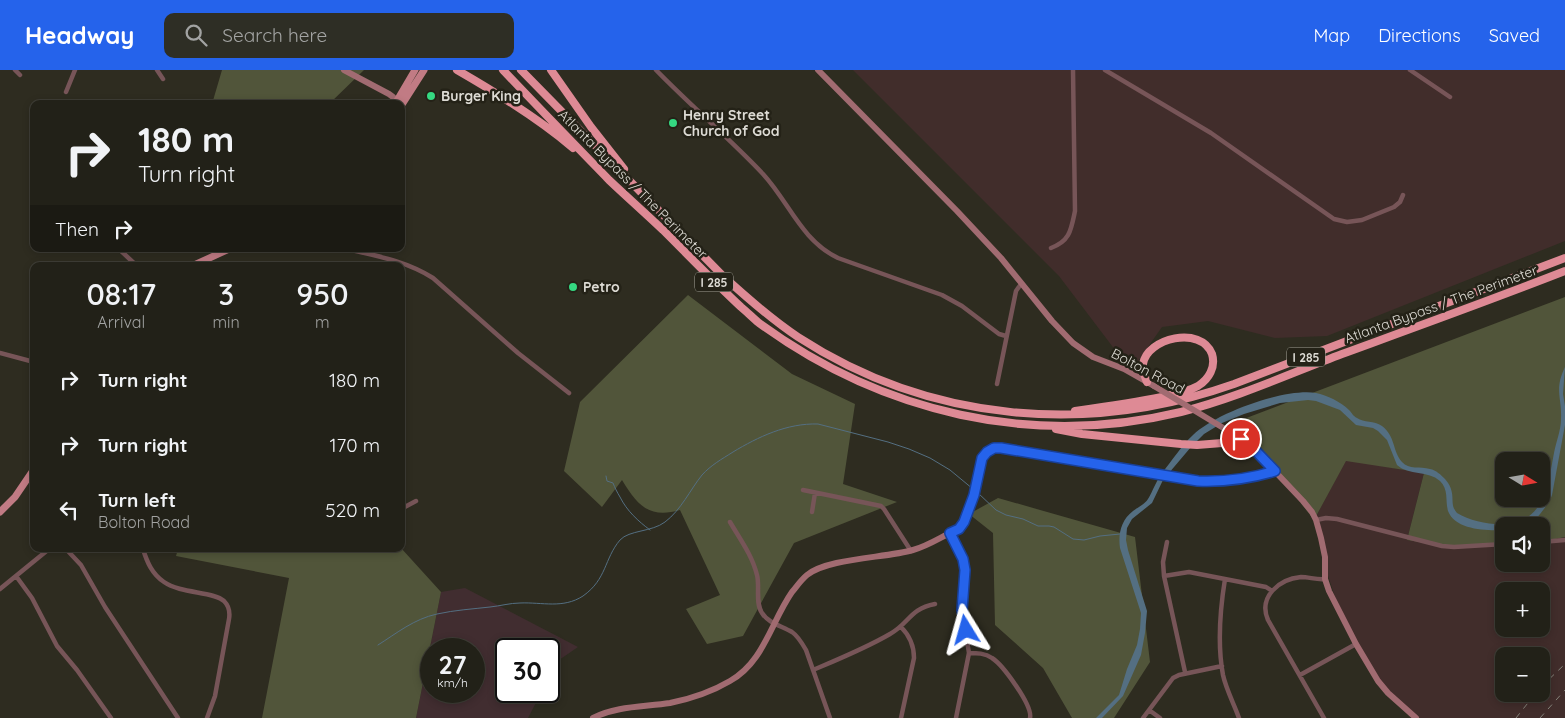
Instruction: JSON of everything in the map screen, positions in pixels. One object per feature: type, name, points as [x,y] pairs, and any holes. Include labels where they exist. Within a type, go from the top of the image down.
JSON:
[{"type":"highway","points":[[457,70],[493,91],[542,124],[570,145],[610,180]]},
{"type":"highway","name":"Atlanta Bypass / The Perimeter","points":[[503,70],[610,180],[755,320],[790,345],[827,367],[874,389],[935,410],[992,421],[1047,426],[1092,425],[1128,422],[1198,407],[1249,390],[1565,271]]},
{"type":"highway","name":"Atlanta Bypass / The Perimeter","points":[[521,70],[722,275],[796,335],[828,355],[872,376],[918,394],[981,408],[1037,415],[1090,415],[1161,405],[1212,392],[1565,258]]},
{"type":"highway","points":[[551,70],[591,127],[648,200]]},
{"type":"highway","points":[[1037,415],[1139,402],[1192,389],[1204,382],[1212,372],[1211,352],[1201,341],[1190,337],[1178,337],[1164,342],[1149,352],[1144,359],[1143,371],[1151,384]]},
{"type":"highway","points":[[1047,426],[1082,434],[1171,443],[1211,444],[1246,442]]},
{"type":"main road","points":[[344,70],[389,94],[394,100]]},
{"type":"main road","points":[[400,100],[415,70]]},
{"type":"main road","points":[[401,100],[424,70]]},
{"type":"main road","name":"Bolton Road","points":[[822,71],[1001,258],[1052,321],[1081,350],[1093,357],[1124,369],[1151,384],[1246,442],[1307,505],[1316,520],[1325,557],[1325,579],[1329,591],[1356,644],[1383,688],[1416,718]]},
{"type":"main road","points":[[201,262],[222,252]]},
{"type":"main road","points":[[592,718],[614,710],[681,701],[730,681],[754,662],[783,605],[801,580],[816,569],[911,550],[959,529],[964,522],[974,495],[982,458],[994,448],[1198,481],[1229,481],[1275,471]]},
{"type":"main road","points":[[0,512],[18,494],[30,475]]},
{"type":"street","points":[[14,70],[20,75]]},
{"type":"street","points":[[66,92],[75,70]]},
{"type":"street","points":[[157,70],[163,80]]},
{"type":"street","points":[[656,70],[763,174],[802,229],[825,250],[838,258],[942,295],[962,306],[999,334],[1006,336]]},
{"type":"street","points":[[1051,248],[1060,245],[1066,239],[1075,212],[1073,70]]},
{"type":"street","points":[[1105,70],[1211,133],[1334,219],[1348,222],[1362,220],[1394,207],[1400,202],[1403,195]]},
{"type":"street","points":[[1410,70],[1450,97]]},
{"type":"street","points":[[122,252],[132,262]]},
{"type":"street","points":[[359,252],[399,262]]},
{"type":"street","points":[[405,264],[417,268],[433,278],[518,353],[569,393]]},
{"type":"street","points":[[997,384],[1016,291],[1021,284]]},
{"type":"street","points":[[0,353],[30,361]]},
{"type":"street","points":[[803,490],[881,506],[911,550]]},
{"type":"street","points":[[812,512],[815,493]]},
{"type":"street","points":[[405,507],[416,501]]},
{"type":"street","points":[[1316,520],[1326,518],[1337,519],[1442,546],[1495,545]]},
{"type":"street","points":[[730,522],[751,557],[756,573],[762,614],[774,623],[791,631],[800,640],[806,650],[830,718]]},
{"type":"street","points":[[950,533],[963,559],[965,570],[962,610],[969,654],[956,717],[964,718]]},
{"type":"street","points":[[1550,541],[1565,540]]},
{"type":"street","points":[[1167,542],[1163,562],[1164,576],[1185,672]]},
{"type":"street","points":[[0,589],[45,552]]},
{"type":"street","points":[[69,552],[81,565],[105,607],[178,718]]},
{"type":"street","points":[[144,552],[150,568],[164,582],[176,589],[220,599],[228,605],[229,619],[215,696],[207,718]]},
{"type":"street","points":[[1164,576],[1189,572],[1266,587],[1272,591]]},
{"type":"street","points":[[16,576],[32,598],[57,646],[78,670],[111,718]]},
{"type":"street","points":[[1324,718],[1266,615],[1266,602],[1272,591],[1283,583],[1298,578],[1325,579]]},
{"type":"street","points":[[1225,579],[1219,620],[1222,666],[1226,685],[1239,718]]},
{"type":"street","points":[[813,670],[892,633],[916,610],[935,604]]},
{"type":"street","points":[[901,626],[912,641],[914,650],[914,658],[901,718]]},
{"type":"street","points":[[1300,675],[1356,644]]},
{"type":"street","points":[[969,654],[984,654],[999,664],[1026,701],[1030,709],[1030,718]]},
{"type":"street","points":[[1143,718],[1178,674],[1222,666]]},
{"type":"street","points":[[1149,710],[1160,718]]},
{"type":"shaded area","points":[[853,70],[1565,70],[1565,241],[1327,336],[1275,338],[1208,321],[1162,327],[1131,371],[1059,276]]},
{"type":"shaded area","points":[[1346,460],[1424,473],[1407,540],[1495,545],[1495,572],[1550,572],[1550,540],[1565,537],[1565,718],[1413,718],[1377,684],[1343,620],[1325,567],[1314,520]]},
{"type":"shaded area","points":[[465,588],[578,647],[560,659],[560,638],[495,638],[495,703],[536,703],[528,718],[416,718],[420,698],[420,703],[485,703],[485,638],[432,638],[441,592]]},
{"type":"green space","points":[[222,70],[364,70],[333,100],[213,100]]},
{"type":"green space","points":[[688,295],[792,374],[855,404],[843,484],[897,502],[794,543],[743,636],[707,644],[686,609],[720,595],[680,510],[660,513],[645,508],[633,496],[622,480],[602,507],[564,471],[580,402]]},
{"type":"green space","points":[[1565,297],[1565,537],[1550,540],[1550,517],[1495,517],[1495,546],[1450,547],[1407,540],[1424,473],[1346,461],[1314,520],[1253,445],[1220,428]]},
{"type":"green space","points":[[998,498],[1135,537],[1150,662],[1114,718],[1072,718],[1043,668],[995,625],[993,533],[969,514]]},
{"type":"green space","points":[[177,552],[405,552],[441,592],[432,638],[420,638],[420,698],[416,718],[262,718],[289,578],[176,556]]},
{"type":"water","points":[[1565,367],[1563,394],[1565,425],[1550,499],[1550,472],[1561,419],[1559,388]]},
{"type":"water","points":[[1302,392],[1325,395],[1342,404],[1360,420],[1382,426],[1390,435],[1402,462],[1411,467],[1426,468],[1440,474],[1449,484],[1453,506],[1457,513],[1480,522],[1495,524],[1495,530],[1472,528],[1457,522],[1448,511],[1446,492],[1440,481],[1430,475],[1407,471],[1397,465],[1387,440],[1378,431],[1373,428],[1356,425],[1340,410],[1316,401],[1280,403],[1222,423],[1204,434],[1191,447],[1163,480],[1152,503],[1132,519],[1127,528],[1126,540],[1128,550],[1147,611],[1145,633],[1141,655],[1123,696],[1102,718],[1096,718],[1119,695],[1137,645],[1140,629],[1141,613],[1120,548],[1123,523],[1129,515],[1148,499],[1160,476],[1193,435],[1217,418],[1251,404],[1287,394]]},
{"type":"water","points":[[1545,508],[1538,517],[1527,517],[1529,516],[1536,509]]},
{"type":"waterway","points":[[378,645],[413,623],[437,614],[516,603],[560,604],[583,596],[597,583],[620,540],[629,534],[654,528],[665,522],[681,506],[702,475],[713,465],[752,441],[784,428],[818,424],[888,442],[930,458],[950,470],[973,489]]},
{"type":"waterway","points":[[606,476],[607,481],[613,483],[629,511],[650,530]]},
{"type":"waterway","points":[[978,493],[996,510],[1006,515],[1023,519],[1038,526],[1054,527],[1073,539],[1084,540],[1120,534]]},
{"type":"railway","points":[[1550,678],[1565,664]]},
{"type":"railway","points":[[1540,718],[1565,690]]},
{"type":"railway","points":[[1516,718],[1529,702]]},
{"type":"place","name":"Burger King","points":[[431,96]]},
{"type":"place","name":"Henry Street Church of God","points":[[673,123]]},
{"type":"place","name":"Petro","points":[[573,287]]},
{"type":"route","points":[[966,630],[962,610],[966,578],[965,570],[963,559],[950,533],[959,529],[964,522],[974,495],[982,458],[987,452],[994,448],[1001,448],[1198,481],[1229,481],[1275,471],[1251,446],[1241,439]]}]
